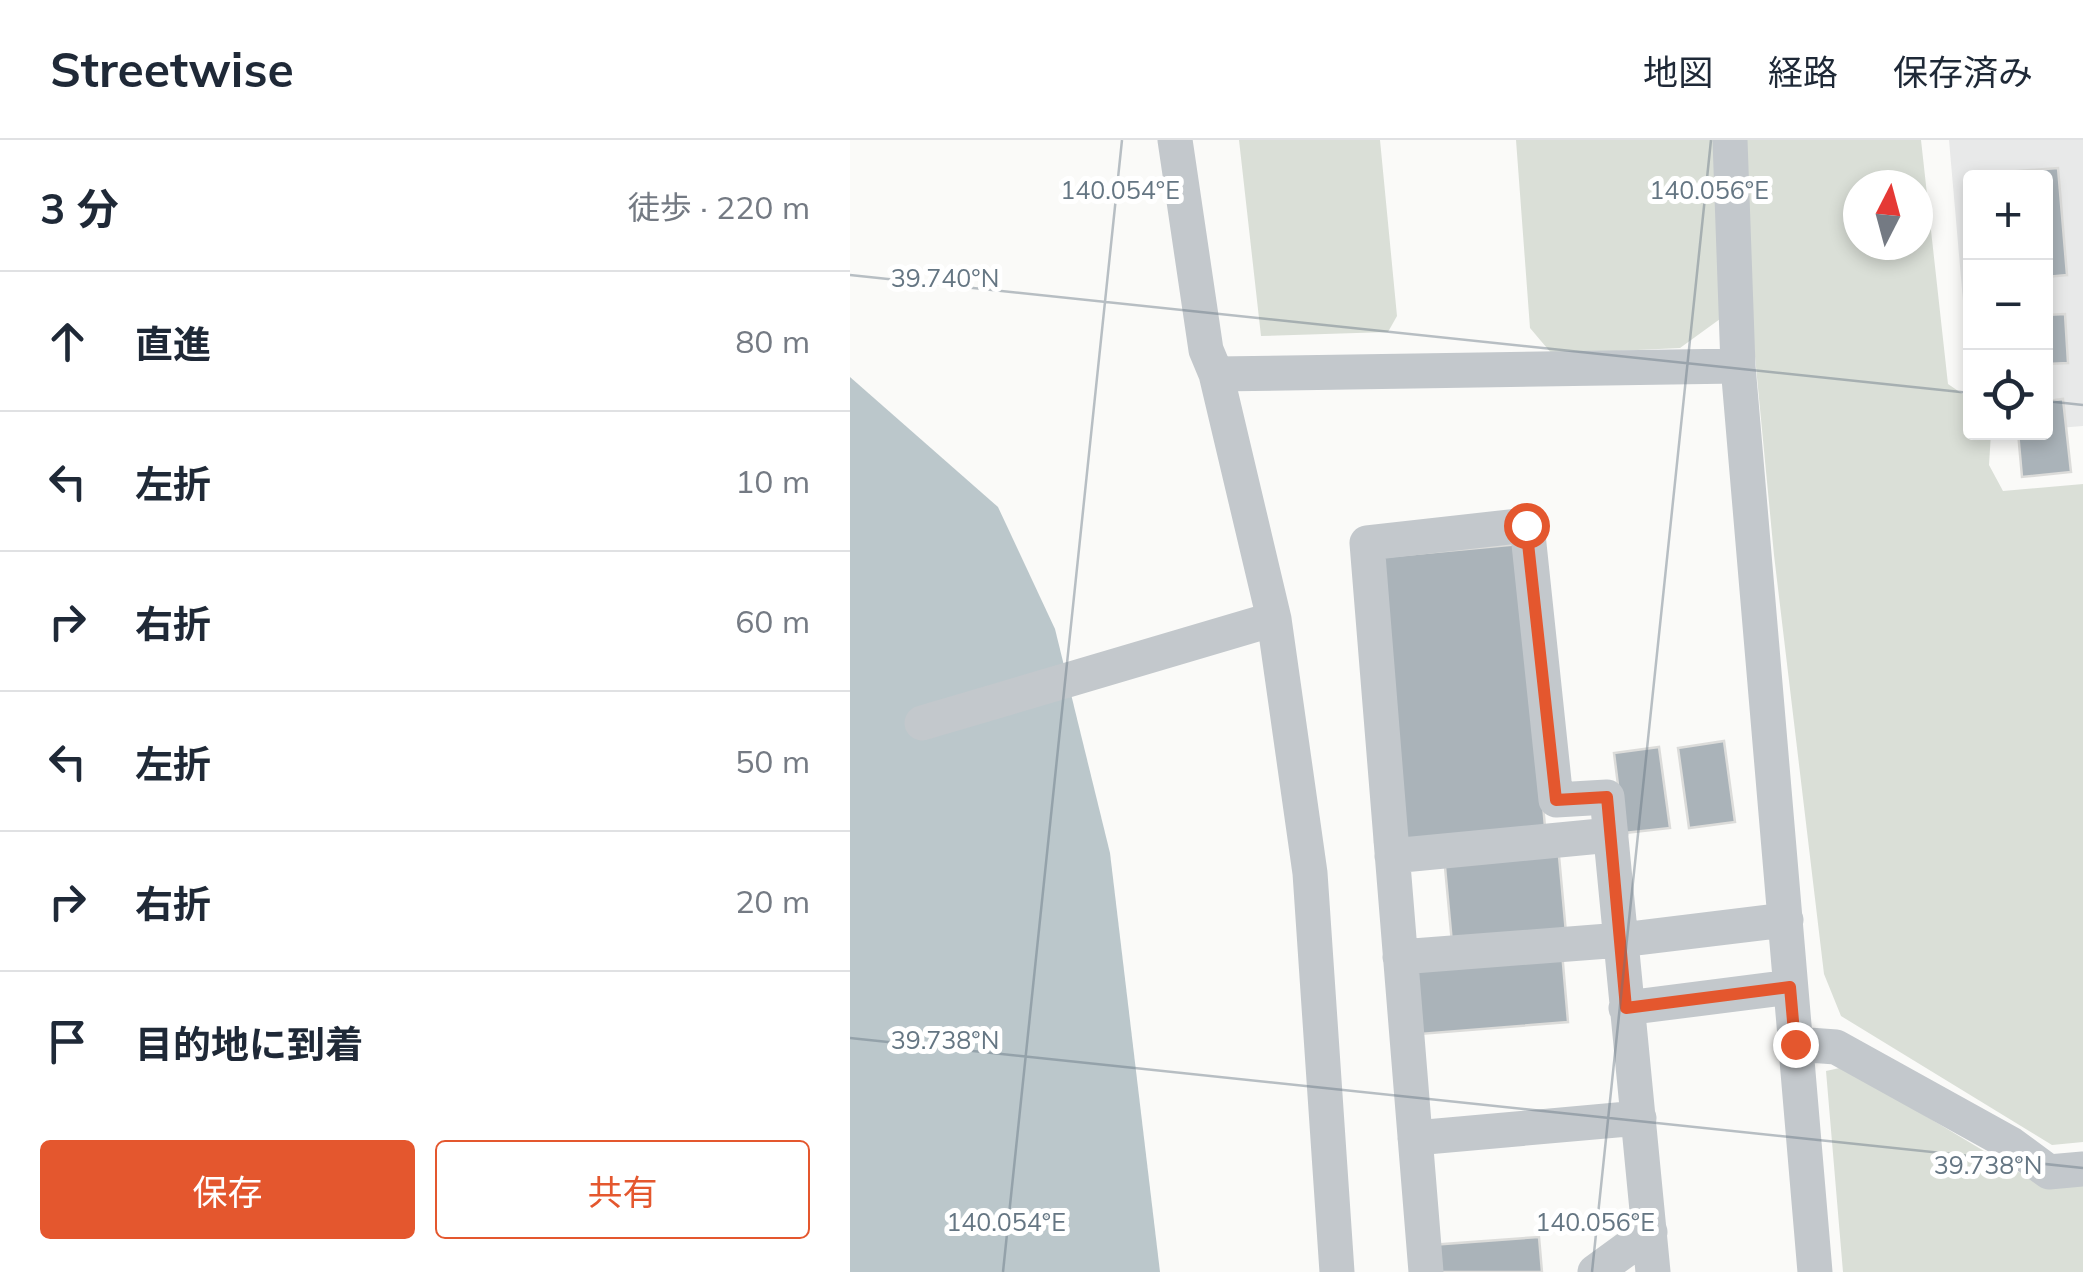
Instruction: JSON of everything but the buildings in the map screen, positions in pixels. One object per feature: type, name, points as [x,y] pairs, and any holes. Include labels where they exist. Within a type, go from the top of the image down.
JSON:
[{"type":"street","points":[[1175,140],[1206,350],[1216,374],[1274,619],[1310,873],[1336,1272]]},
{"type":"street","points":[[1730,140],[1738,366],[1815,1272]]},
{"type":"street","points":[[1216,374],[1738,366]]},
{"type":"street","points":[[1426,1272],[1368,543],[1526,525],[1556,800],[1607,797],[1654,1272]]},
{"type":"street","points":[[922,723],[1274,619]]},
{"type":"street","points":[[1392,856],[1610,835]]},
{"type":"street","points":[[1400,957],[1621,940],[1786,920]]},
{"type":"street","points":[[1626,1008],[1790,987]]},
{"type":"street","points":[[1795,1044],[1836,1047],[2011,1144],[2050,1172],[2083,1169]]},
{"type":"street","points":[[1415,1138],[1638,1118]]},
{"type":"street","points":[[1596,1272],[1650,1232]]},
{"type":"shaded area","points":[[1239,140],[1380,140],[1397,316],[1388,332],[1261,336]]},
{"type":"shaded area","points":[[1516,140],[1716,140],[1720,319],[1680,348],[1552,354],[1530,328]]},
{"type":"shaded area","points":[[1745,140],[1921,140],[1924,170],[1843,170],[1843,260],[1933,260],[1933,248],[1948,384],[1963,394],[1963,440],[1991,440],[1989,465],[2003,491],[2083,484],[2083,1142],[2052,1145],[1841,1016],[1824,974],[1774,555],[1750,304]]},
{"type":"shaded area","points":[[1949,140],[2083,140],[2083,426],[2053,428],[2053,170],[1963,170],[1963,301]]},
{"type":"shaded area","points":[[850,377],[998,507],[1055,629],[1110,853],[1160,1272],[850,1272]]},
{"type":"shaded area","points":[[1844,1067],[2029,1178],[2083,1185],[2083,1272],[1843,1272],[1826,1071]]},
{"type":"route","points":[[1526,525],[1556,800],[1607,797],[1626,1008],[1790,987],[1795,1044]]}]
